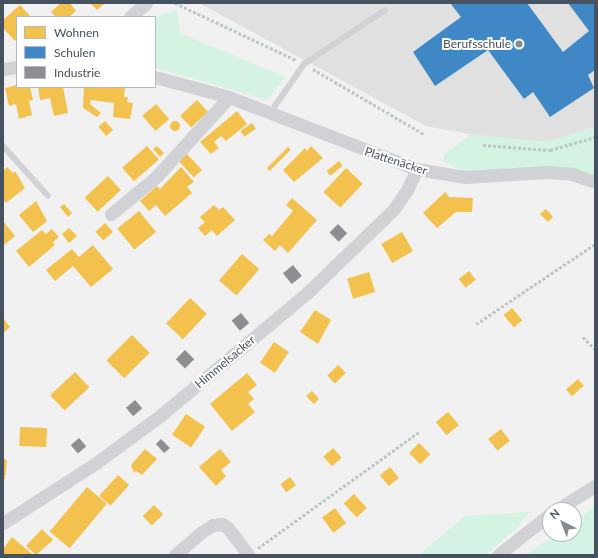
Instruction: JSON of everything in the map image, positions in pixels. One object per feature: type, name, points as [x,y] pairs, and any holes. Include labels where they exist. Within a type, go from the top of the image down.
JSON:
[{"type":"street","points":[[131,16],[146,3]]},
{"type":"street","points":[[3,69],[16,67]]},
{"type":"street","name":"Plattenäcker","points":[[156,77],[229,97],[417,169],[464,176],[546,172],[572,174],[595,182]]},
{"type":"street","points":[[111,214],[156,176],[229,97]]},
{"type":"street","name":"Himmelsacker","points":[[3,523],[84,471],[161,415],[307,293],[392,210],[407,190],[417,169]]},
{"type":"street","points":[[569,502],[595,486]]},
{"type":"street","points":[[498,555],[542,520]]},
{"type":"street","points":[[175,555],[213,525],[222,524],[228,528],[251,554]]},
{"type":"lane","points":[[270,113],[304,64],[385,10]]},
{"type":"lane","points":[[3,146],[48,196]]},
{"type":"path","points":[[483,145],[550,150],[595,137]]},
{"type":"path","points":[[476,324],[595,244]]},
{"type":"path","points":[[583,337],[595,349]]},
{"type":"path","points":[[251,554],[261,545],[419,432]]},
{"type":"shaded area","points":[[199,3],[595,3],[595,127],[546,142],[495,139],[426,126]]},
{"type":"green space","points":[[177,9],[180,33],[285,77],[268,100],[156,68],[156,18]]},
{"type":"green space","points":[[595,127],[595,177],[566,167],[467,173],[443,161],[444,155],[471,134],[546,142]]},
{"type":"green space","points":[[595,506],[595,555],[526,555],[545,542],[582,542],[582,515]]},
{"type":"green space","points":[[529,512],[519,526],[486,555],[419,555],[465,516]]},
{"type":"building: Wohnen","points":[[61,3],[70,3],[76,11],[70,16],[55,16],[51,12]]},
{"type":"building: Wohnen","points":[[90,3],[105,3],[97,10]]},
{"type":"building: Wohnen","points":[[20,5],[30,16],[16,16],[15,41],[3,28],[3,20]]},
{"type":"building: Wohnen","points":[[16,85],[16,88],[30,88],[33,100],[29,101],[32,115],[19,119],[16,104],[9,106],[5,88]]},
{"type":"building: Wohnen","points":[[38,88],[63,88],[68,113],[54,116],[50,98],[40,100]]},
{"type":"building: Wohnen","points":[[84,88],[125,88],[124,97],[128,97],[127,102],[133,103],[130,119],[113,117],[114,103],[91,100],[90,104],[101,113],[97,117],[83,108]]},
{"type":"building: Wohnen","points":[[197,100],[208,112],[191,127],[180,116]]},
{"type":"building: Wohnen","points":[[156,104],[169,119],[156,131],[142,116]]},
{"type":"building: Wohnen","points":[[237,111],[247,124],[226,141],[221,136],[214,142],[219,148],[211,154],[200,142]]},
{"type":"building: Wohnen","points":[[105,121],[113,130],[106,136],[98,127]]},
{"type":"building: Wohnen","points":[[173,121],[177,121],[179,122],[179,130],[173,131],[170,128],[170,124]]},
{"type":"building: Wohnen","points":[[252,123],[256,129],[244,137],[240,131]]},
{"type":"building: Wohnen","points":[[147,146],[159,160],[134,181],[122,168]]},
{"type":"building: Wohnen","points":[[157,146],[164,153],[160,157],[153,149]]},
{"type":"building: Wohnen","points":[[311,146],[323,158],[294,182],[283,170],[305,148],[307,151]]},
{"type":"building: Wohnen","points":[[288,147],[291,150],[270,171],[267,168]]},
{"type":"building: Wohnen","points":[[187,154],[202,170],[194,178],[179,162]]},
{"type":"building: Wohnen","points":[[339,161],[343,166],[330,176],[327,171]]},
{"type":"building: Wohnen","points":[[7,167],[13,173],[15,171],[25,188],[6,203],[3,199],[3,171]]},
{"type":"building: Wohnen","points":[[181,167],[194,182],[187,187],[192,193],[165,216],[156,205],[149,211],[140,201],[157,186],[160,189]]},
{"type":"building: Wohnen","points":[[346,168],[363,184],[340,208],[323,192]]},
{"type":"building: Wohnen","points":[[108,176],[121,190],[98,212],[85,198]]},
{"type":"building: Wohnen","points":[[445,192],[449,197],[473,198],[472,212],[456,212],[437,228],[423,213]]},
{"type":"building: Wohnen","points":[[292,198],[317,220],[288,253],[280,245],[275,251],[263,240],[269,234],[272,236],[293,211],[286,205]]},
{"type":"building: Wohnen","points":[[36,201],[47,221],[33,232],[19,215]]},
{"type":"building: Wohnen","points":[[64,204],[72,213],[68,217],[60,207]]},
{"type":"building: Wohnen","points":[[214,205],[219,210],[223,207],[235,220],[217,236],[212,230],[205,236],[198,228],[205,222],[200,217]]},
{"type":"building: Wohnen","points":[[546,209],[553,217],[548,222],[540,214]]},
{"type":"building: Wohnen","points":[[139,211],[156,232],[134,250],[117,229]]},
{"type":"building: Wohnen","points":[[3,221],[15,236],[3,246]]},
{"type":"building: Wohnen","points":[[105,223],[113,232],[103,241],[95,232]]},
{"type":"building: Wohnen","points":[[69,228],[77,236],[69,243],[62,234]]},
{"type":"building: Wohnen","points":[[52,229],[59,237],[53,242],[55,245],[29,267],[16,251],[42,230],[46,234]]},
{"type":"building: Wohnen","points":[[402,232],[413,251],[392,263],[381,244]]},
{"type":"building: Wohnen","points":[[93,245],[113,269],[91,287],[73,266],[55,281],[46,270],[72,249],[79,257]]},
{"type":"building: Wohnen","points":[[242,254],[259,269],[236,296],[219,280]]},
{"type":"building: Wohnen","points":[[469,271],[476,280],[466,288],[459,279]]},
{"type":"building: Wohnen","points":[[369,272],[375,292],[353,299],[347,279]]},
{"type":"building: Wohnen","points":[[190,298],[207,314],[183,339],[166,324]]},
{"type":"building: Wohnen","points":[[512,308],[522,320],[514,327],[504,315]]},
{"type":"building: Wohnen","points":[[315,310],[331,320],[318,344],[300,332]]},
{"type":"building: Wohnen","points":[[3,318],[10,327],[3,333]]},
{"type":"building: Wohnen","points":[[132,335],[150,353],[124,378],[107,360]]},
{"type":"building: Wohnen","points":[[274,342],[289,352],[275,373],[260,363]]},
{"type":"building: Wohnen","points":[[338,365],[346,373],[335,383],[327,376]]},
{"type":"building: Wohnen","points":[[75,372],[89,387],[64,411],[50,395]]},
{"type":"building: Wohnen","points":[[247,373],[257,385],[248,392],[254,399],[248,404],[255,412],[232,431],[210,404]]},
{"type":"building: Wohnen","points":[[578,379],[584,386],[572,396],[566,389]]},
{"type":"building: Wohnen","points":[[312,391],[319,399],[314,404],[306,396]]},
{"type":"building: Wohnen","points":[[448,412],[459,425],[447,435],[436,422]]},
{"type":"building: Wohnen","points":[[186,414],[205,427],[191,448],[172,435]]},
{"type":"building: Wohnen","points":[[20,427],[47,428],[46,447],[19,446]]},
{"type":"building: Wohnen","points":[[501,429],[510,441],[497,451],[488,439]]},
{"type":"building: Wohnen","points":[[419,443],[430,454],[420,464],[409,453]]},
{"type":"building: Wohnen","points":[[333,448],[342,458],[332,466],[323,457]]},
{"type":"building: Wohnen","points":[[145,449],[157,459],[142,475],[136,471],[134,473],[131,465]]},
{"type":"building: Wohnen","points":[[220,449],[231,462],[221,470],[226,476],[216,486],[199,467]]},
{"type":"building: Wohnen","points":[[3,459],[7,460],[5,479],[3,479]]},
{"type":"building: Wohnen","points":[[390,467],[399,478],[389,486],[380,475]]},
{"type":"building: Wohnen","points":[[118,475],[129,485],[110,506],[99,496]]},
{"type":"building: Wohnen","points":[[290,477],[296,485],[286,492],[280,484]]},
{"type":"building: Wohnen","points":[[87,487],[107,504],[70,548],[50,531]]},
{"type":"building: Wohnen","points":[[354,494],[367,508],[357,517],[344,504]]},
{"type":"building: Wohnen","points":[[154,505],[163,514],[152,526],[143,516]]},
{"type":"building: Wohnen","points":[[335,508],[346,523],[333,533],[322,517]]},
{"type":"building: Wohnen","points":[[42,529],[53,540],[36,555],[26,546]]},
{"type":"building: Wohnen","points":[[12,537],[32,554],[3,555],[3,549]]},
{"type":"building: Schulen","name":"Berufsschule","points":[[450,3],[527,3],[563,52],[589,31],[568,3],[595,3],[595,70],[588,75],[594,88],[550,117],[533,92],[524,99],[488,50],[435,86],[413,52],[461,17]]},
{"type":"building: Industrie","points":[[338,224],[347,233],[339,242],[330,232]]},
{"type":"building: Industrie","points":[[293,265],[302,276],[292,284],[283,273]]},
{"type":"building: Industrie","points":[[241,313],[249,323],[240,331],[232,321]]},
{"type":"building: Industrie","points":[[185,350],[194,359],[185,368],[176,359]]},
{"type":"building: Industrie","points":[[135,400],[142,408],[133,416],[126,408]]},
{"type":"building: Industrie","points":[[79,438],[86,446],[78,454],[71,445]]},
{"type":"building: Industrie","points":[[161,439],[170,448],[164,453],[156,444]]},
{"type":"place","name":"Berufsschule","points":[[519,44]]}]
